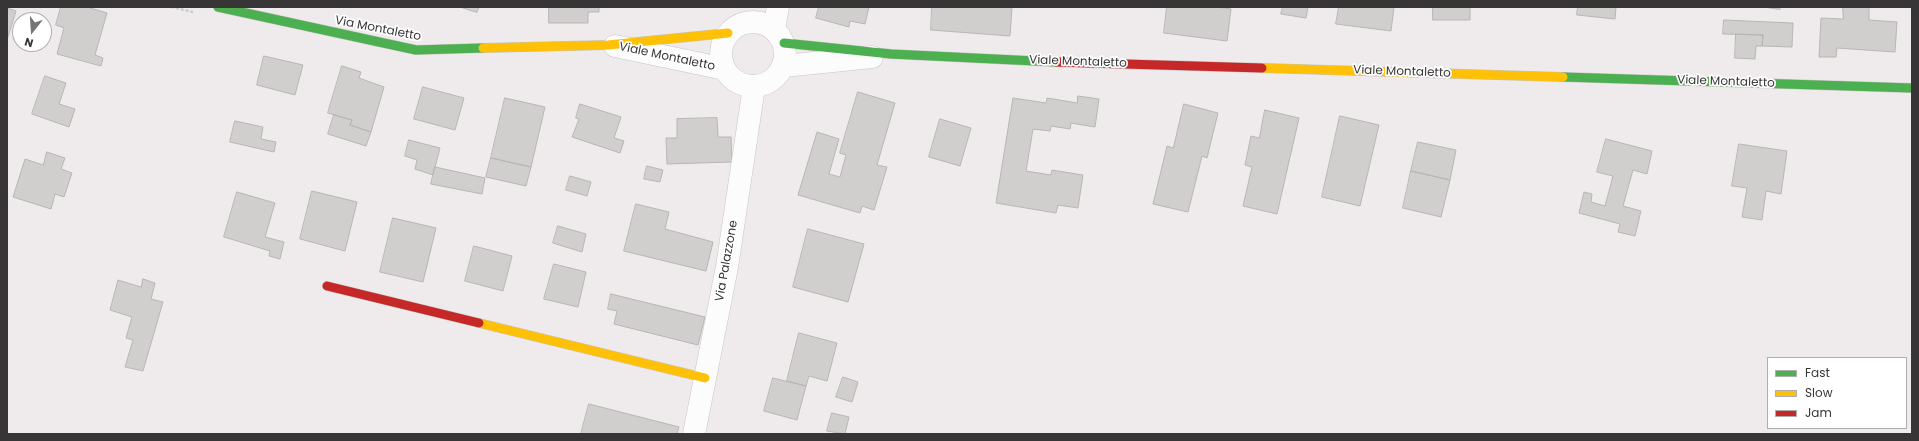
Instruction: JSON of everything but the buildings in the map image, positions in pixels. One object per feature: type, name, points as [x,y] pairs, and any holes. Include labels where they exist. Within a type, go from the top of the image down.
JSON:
[{"type":"street","name":"Via Montaletto","points":[[218,7],[416,50],[608,45]]},
{"type":"street","points":[[778,7],[779,36],[786,54],[784,66],[772,81],[754,87],[742,84],[732,79],[725,69],[721,51],[741,21],[759,22],[779,36]]},
{"type":"street","name":"Viale Montaletto","points":[[608,45],[741,21]]},
{"type":"street","name":"Viale Montaletto","points":[[779,36],[891,54],[1063,62],[1912,88]]},
{"type":"street","name":"Viale Montaletto","points":[[608,45],[725,69]]},
{"type":"street","name":"Viale Montaletto","points":[[784,66],[891,54]]},
{"type":"street","name":"Via Palazzone","points":[[694,434],[727,267],[754,87]]},
{"type":"street","points":[[328,286],[705,378]]},
{"type":"traffic: fast","points":[[218,7],[416,50],[483,48]]},
{"type":"traffic: fast","points":[[784,43],[891,54],[1056,62]]},
{"type":"traffic: fast","points":[[1563,77],[1912,88]]},
{"type":"traffic: slow","points":[[483,48],[608,45],[728,33]]},
{"type":"traffic: slow","points":[[1262,68],[1563,77]]},
{"type":"traffic: slow","points":[[479,323],[705,378]]},
{"type":"traffic: jam","points":[[1056,62],[1262,68]]},
{"type":"traffic: jam","points":[[327,286],[479,323]]}]
